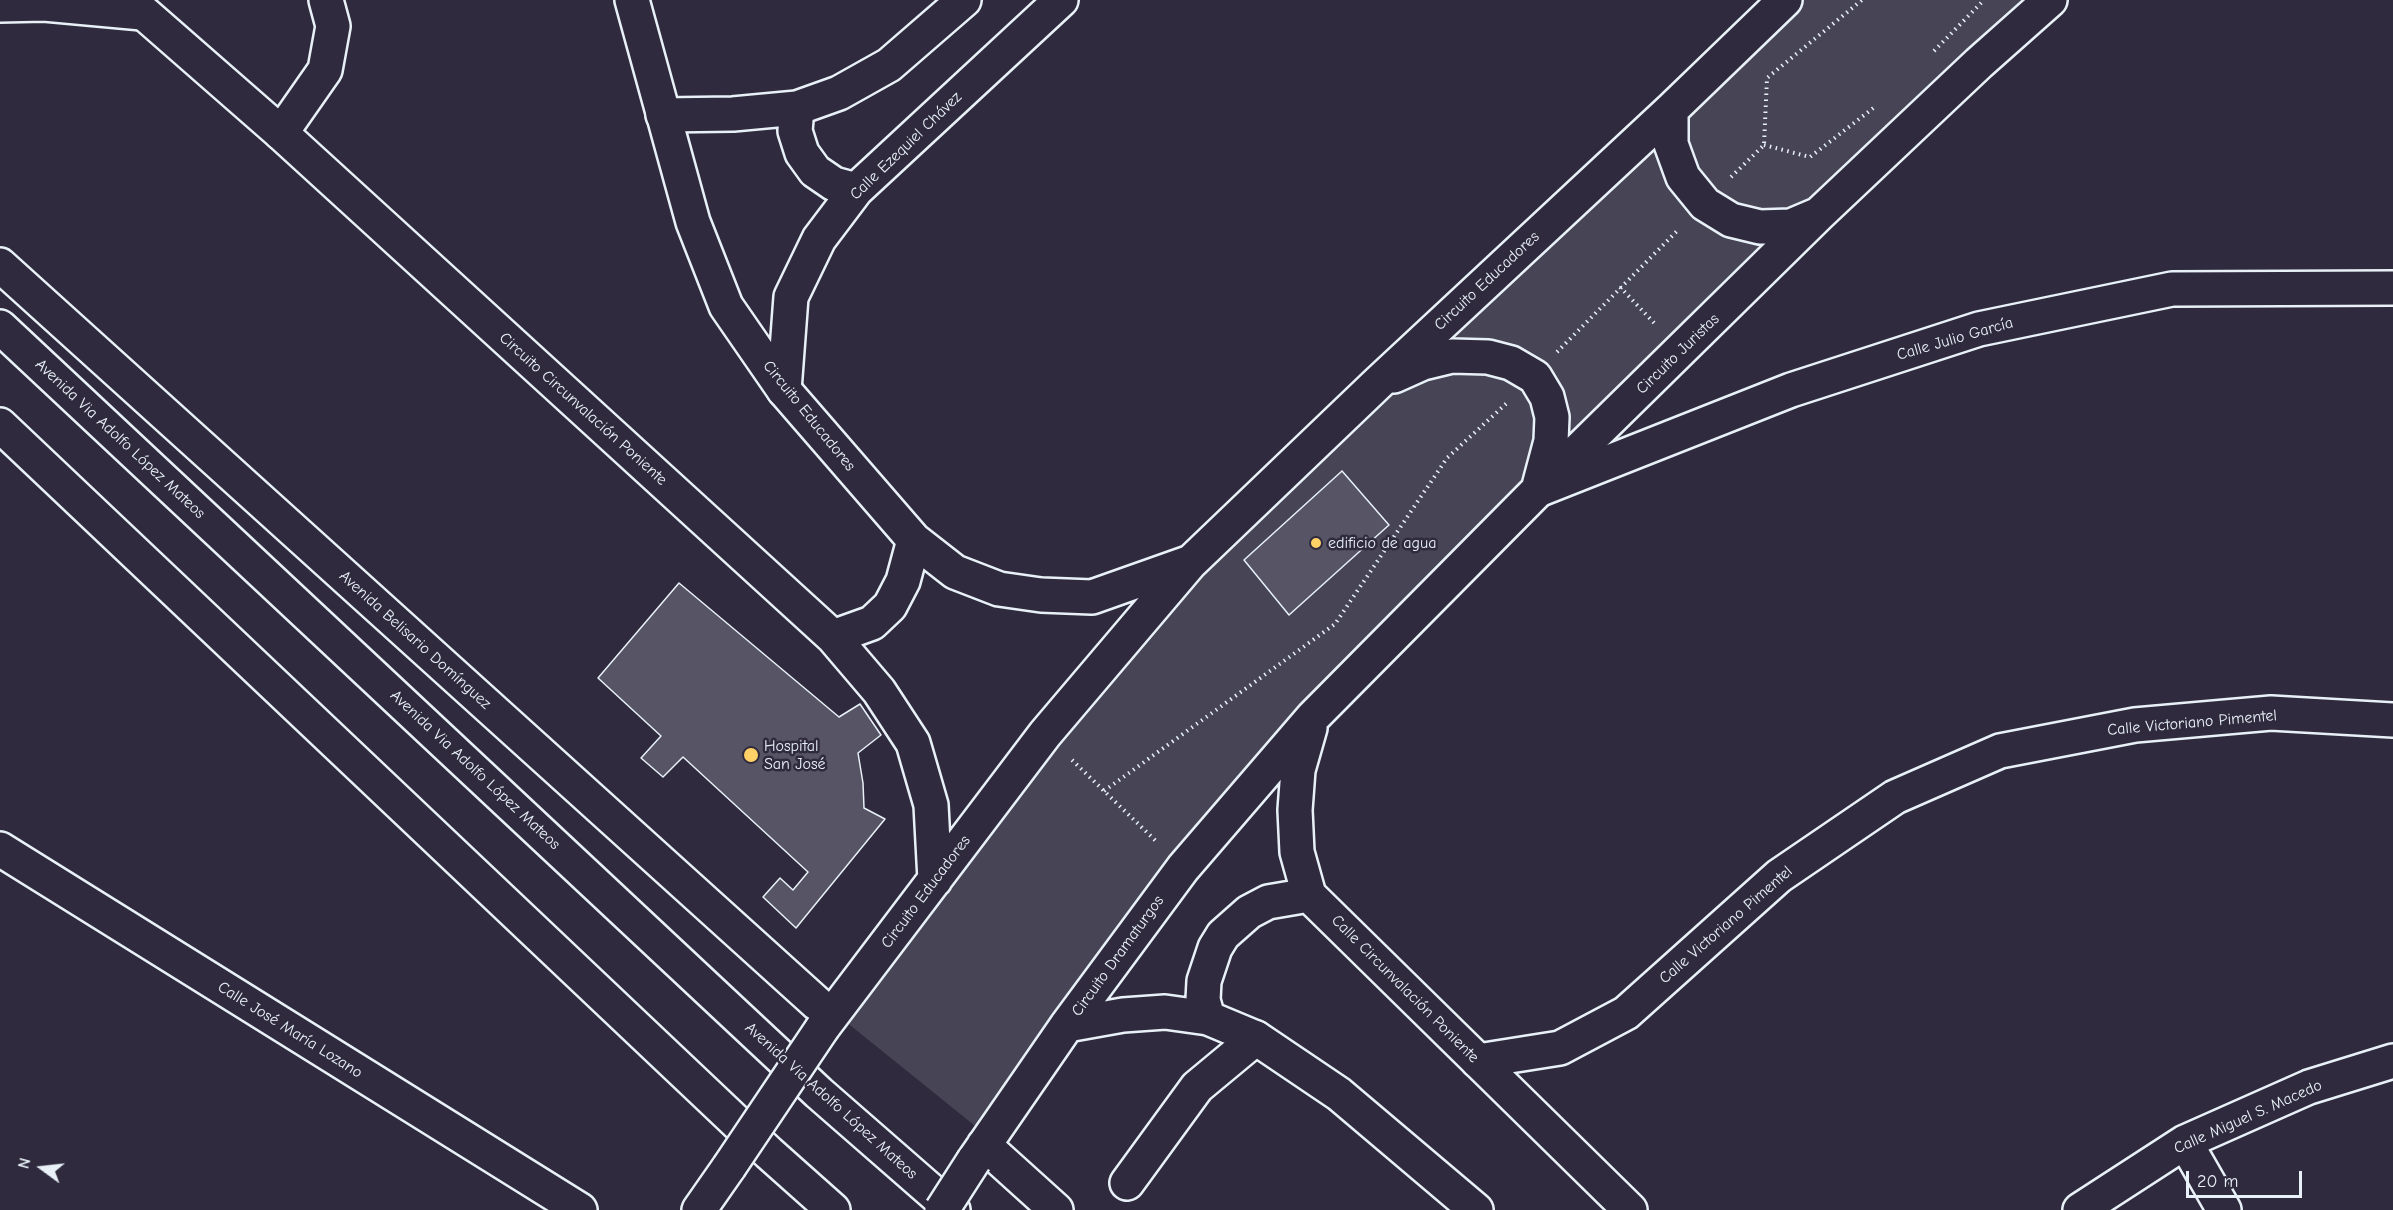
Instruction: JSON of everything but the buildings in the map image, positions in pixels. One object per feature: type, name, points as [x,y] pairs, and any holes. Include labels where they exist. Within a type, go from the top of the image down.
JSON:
[{"type":"main road","points":[[281,133],[325,70],[333,26],[326,0]]},
{"type":"main road","name":"Circuito Educadores","points":[[632,0],[693,222],[726,306],[784,390],[914,540],[955,572],[999,589],[1041,595],[1092,597],[1190,563]]},
{"type":"main road","points":[[663,115],[733,114],[796,108],[839,93],[889,65],[964,0]]},
{"type":"main road","name":"Calle Ezequiel Chávez","points":[[784,390],[791,297],[819,239],[856,190],[1061,0]]},
{"type":"main road","name":"Circuito Educadores","points":[[699,1210],[827,1022],[1045,734],[1190,563],[1785,0]]},
{"type":"main road","name":"Circuito Juristas","points":[[1313,717],[1538,490],[1819,214],[1979,63],[2050,0]]},
{"type":"main road","points":[[0,5],[136,6]]},
{"type":"main road","name":"Circuito Circunvalación Poniente","points":[[136,6],[281,133],[832,637],[879,691],[913,743],[931,805],[935,880]]},
{"type":"main road","points":[[796,108],[795,131],[802,153],[815,171],[834,184],[856,190]]},
{"type":"main road","points":[[1671,110],[1671,144],[1683,177],[1705,204],[1731,220],[1760,227],[1791,226],[1819,214]]},
{"type":"main road","name":"Avenida Belisario Domínguez","points":[[0,265],[827,1022]]},
{"type":"main road","name":"Calle Julio García","points":[[1538,490],[1791,390],[1979,329],[2172,289],[2393,288]]},
{"type":"main road","name":"Avenida Via Adolfo López Mateos","points":[[0,327],[819,1092],[953,1210]]},
{"type":"main road","points":[[1378,383],[1423,363],[1452,356],[1488,357],[1511,363],[1535,377],[1547,397],[1552,417],[1551,441],[1538,490]]},
{"type":"main road","points":[[0,425],[769,1153],[833,1210]]},
{"type":"main road","points":[[832,637],[872,623],[890,606],[903,581],[914,540]]},
{"type":"main road","name":"Calle Victoriano Pimentel","points":[[1478,1061],[1560,1048],[1626,1013],[1779,876],[1895,797],[2000,751],[2135,724],[2271,713],[2393,720]]},
{"type":"main road","name":"Calle Circunvalación Poniente","points":[[1313,717],[1298,770],[1295,810],[1296,852],[1309,895],[1630,1210]]},
{"type":"main road","name":"Circuito Dramaturgos","points":[[942,1210],[1067,1025],[1183,868],[1313,717]]},
{"type":"main road","name":"Calle José María Lozano","points":[[0,849],[580,1210]]},
{"type":"main road","points":[[1208,1018],[1203,1000],[1204,981],[1215,948],[1223,935],[1249,912],[1268,902],[1309,895]]},
{"type":"main road","points":[[1067,1025],[1124,1015],[1165,1012],[1208,1018],[1256,1038],[1339,1094],[1476,1210]]},
{"type":"main road","points":[[1126,1183],[1197,1087],[1256,1038]]},
{"type":"main road","name":"Calle Miguel S. Macedo","points":[[2080,1210],[2185,1142],[2309,1087],[2393,1060]]},
{"type":"main road","points":[[2185,1142],[2224,1210]]},
{"type":"main road","points":[[979,1153],[1056,1210]]},
{"type":"path","points":[[1104,791],[1335,624],[1447,458],[1535,377],[1620,287],[1764,145],[1767,78],[1862,0]]},
{"type":"path","points":[[1927,59],[1984,0]]},
{"type":"path","points":[[1764,145],[1810,157],[1885,99]]},
{"type":"path","points":[[1620,287],[1681,352]]},
{"type":"shaded area","points":[[1776,0],[2024,0],[1820,191],[1313,717],[985,1134],[835,1013],[1045,734]]},
{"type":"place","name":"edificio de agua","points":[[1316,543]]},
{"type":"place","name":"Hospital San José","points":[[751,755]]}]
